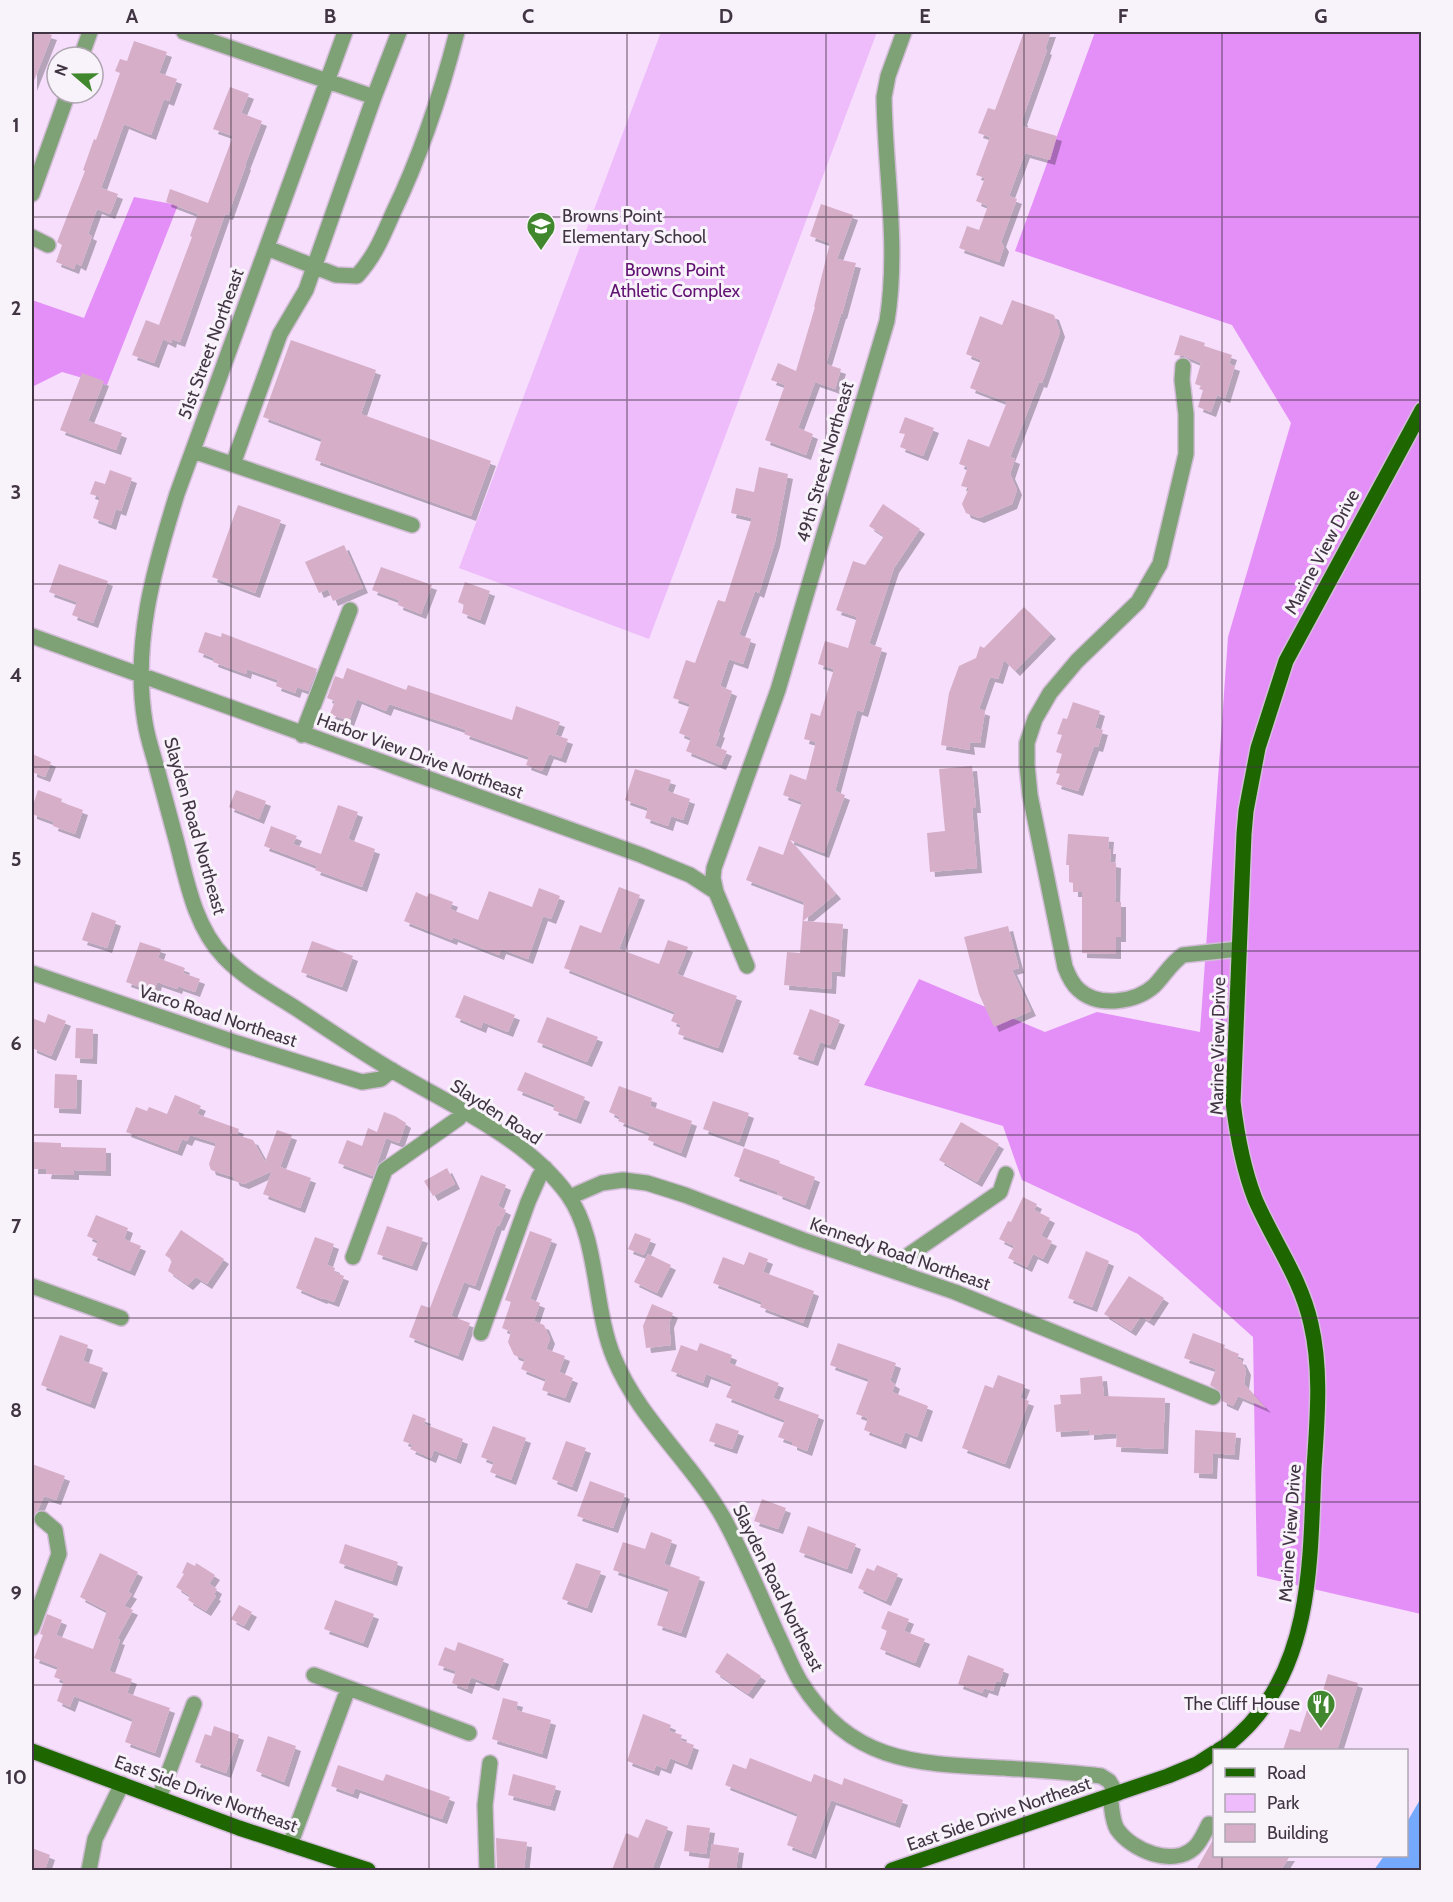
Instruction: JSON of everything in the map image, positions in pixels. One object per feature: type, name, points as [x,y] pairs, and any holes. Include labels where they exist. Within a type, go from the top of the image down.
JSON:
[{"type":"main road","name":"Marine View Drive","points":[[1220,1749],[1243,1731],[1262,1711],[1288,1665],[1302,1621],[1310,1550],[1318,1398],[1313,1337],[1302,1291],[1256,1200],[1245,1169],[1236,1130],[1233,1102],[1246,811],[1258,748],[1287,661],[1422,410]]},
{"type":"main road","name":"East Side Drive Northeast","points":[[32,1751],[290,1845],[368,1870]]},
{"type":"main road","points":[[1114,1796],[1197,1764],[1213,1754]]},
{"type":"main road","name":"East Side Drive Northeast","points":[[892,1870],[1114,1796]]},
{"type":"street","points":[[184,32],[374,97]]},
{"type":"street","name":"51st Street Northeast","points":[[141,677],[145,612],[157,560],[177,494],[345,32]]},
{"type":"street","points":[[233,464],[280,334],[306,290],[399,32]]},
{"type":"street","points":[[267,248],[336,275],[357,276],[371,261],[409,179],[434,111],[457,32]]},
{"type":"street","name":"49th Street Northeast","points":[[716,892],[713,878],[714,868],[778,690],[887,321],[892,275],[885,97],[888,76],[904,32]]},
{"type":"street","points":[[32,194],[64,105]]},
{"type":"street","points":[[32,237],[48,244]]},
{"type":"street","points":[[1184,366],[1182,380],[1186,414],[1186,454],[1160,564],[1138,602],[1077,661],[1045,700],[1035,719],[1027,743],[1027,765],[1030,795],[1065,967],[1078,990],[1086,995],[1108,1001],[1132,999],[1153,987],[1183,955],[1239,949]]},
{"type":"street","points":[[193,451],[412,525]]},
{"type":"street","points":[[303,735],[350,610]]},
{"type":"street","name":"Harbor View Drive Northeast","points":[[32,636],[662,863],[690,875],[716,892]]},
{"type":"street","name":"Slayden Road Northeast","points":[[141,677],[145,723],[199,921],[222,956],[255,982],[392,1070]]},
{"type":"street","points":[[716,892],[747,966]]},
{"type":"street","name":"Varco Road Northeast","points":[[32,973],[237,1043],[362,1082],[381,1079],[392,1070]]},
{"type":"street","name":"Slayden Road","points":[[392,1070],[510,1140],[545,1168],[570,1197]]},
{"type":"street","points":[[353,1257],[385,1170],[459,1118],[463,1111]]},
{"type":"street","points":[[481,1332],[528,1202],[545,1168]]},
{"type":"street","points":[[896,1272],[903,1259],[1000,1192],[1006,1174]]},
{"type":"street","name":"Kennedy Road Northeast","points":[[570,1197],[602,1183],[623,1180],[647,1183],[955,1292],[1213,1397]]},
{"type":"street","name":"Slayden Road Northeast","points":[[570,1197],[586,1233],[607,1340],[621,1374],[640,1406],[723,1516],[792,1666],[823,1711],[844,1730],[869,1746],[910,1761],[945,1766],[1101,1776],[1109,1781],[1114,1796]]},
{"type":"street","points":[[32,1286],[121,1318]]},
{"type":"street","points":[[32,1628],[59,1554],[55,1530],[42,1519]]},
{"type":"street","points":[[314,1675],[469,1732]]},
{"type":"street","points":[[290,1845],[348,1689]]},
{"type":"street","points":[[159,1798],[194,1704]]},
{"type":"street","points":[[487,1870],[485,1805],[490,1763]]},
{"type":"street","points":[[89,1870],[95,1839],[122,1784]]},
{"type":"street","points":[[1114,1796],[1117,1828],[1131,1842],[1166,1858],[1181,1856],[1196,1847],[1209,1824]]},
{"type":"green space","name":"Browns Point Athletic Complex","points":[[661,32],[877,32],[649,639],[459,568]]},
{"type":"shaded area","points":[[1095,32],[1421,32],[1421,1614],[1257,1576],[1253,1337],[1138,1234],[1022,1180],[1003,1126],[864,1085],[919,979],[1045,1032],[1097,1012],[1200,1032],[1228,637],[1291,423],[1232,325],[1015,251]]},
{"type":"shaded area","points":[[134,197],[178,205],[107,385],[62,372],[32,387],[32,300],[84,318]]},
{"type":"water","points":[[1421,1798],[1421,1870],[1374,1870],[1383,1857],[1408,1857],[1408,1820]]},
{"type":"building","points":[[32,32],[42,32],[52,35],[48,45],[45,45],[45,53],[32,86]]},
{"type":"building","points":[[1024,32],[1051,32],[1022,126],[1057,136],[1050,160],[1025,153],[1009,196],[1017,199],[1001,242],[1004,247],[999,262],[959,248],[967,226],[979,230],[988,206],[976,201],[985,178],[976,175],[990,137],[978,133],[988,108],[995,110]]},
{"type":"building","points":[[134,41],[167,52],[159,73],[177,79],[169,101],[164,99],[151,135],[124,124],[101,188],[118,194],[110,214],[97,209],[88,234],[92,236],[81,266],[76,263],[74,269],[56,262],[62,245],[57,242],[120,73],[115,71],[120,59],[127,61]]},
{"type":"building","points":[[230,87],[249,94],[241,113],[262,121],[228,215],[225,214],[180,342],[172,339],[171,343],[163,339],[154,363],[132,355],[146,320],[159,325],[192,237],[190,236],[198,214],[166,202],[170,189],[208,203],[233,136],[213,129]]},
{"type":"building","points":[[821,204],[853,215],[837,259],[856,263],[826,364],[841,369],[835,389],[815,382],[798,428],[813,434],[806,455],[765,440],[785,385],[771,380],[778,363],[796,371],[815,307],[830,243],[810,236]]},
{"type":"building","points":[[1012,300],[1054,315],[1060,332],[1042,383],[1039,382],[1010,457],[1015,459],[1010,474],[1017,490],[1012,504],[979,518],[966,513],[962,504],[969,488],[961,486],[968,467],[959,464],[968,439],[989,447],[1007,402],[970,388],[981,360],[966,354],[980,316],[1002,325]]},
{"type":"building","points":[[1180,335],[1232,355],[1229,364],[1235,366],[1225,398],[1217,395],[1211,412],[1198,407],[1203,390],[1199,389],[1201,386],[1195,384],[1201,363],[1184,356],[1174,355]]},
{"type":"building","points":[[291,340],[376,370],[361,414],[491,461],[471,516],[315,460],[322,439],[263,417]]},
{"type":"building","points":[[82,373],[104,381],[88,421],[122,433],[116,450],[60,430]]},
{"type":"building","points":[[905,417],[934,428],[923,456],[900,447],[905,434],[899,433]]},
{"type":"building","points":[[759,467],[788,474],[775,542],[759,593],[755,591],[739,635],[751,639],[743,664],[729,659],[720,686],[732,691],[715,746],[727,751],[721,765],[686,751],[691,738],[679,733],[690,704],[673,698],[686,660],[695,663],[718,600],[725,602],[752,518],[731,513],[736,488],[754,492]]},
{"type":"building","points":[[110,470],[132,478],[121,511],[116,509],[111,525],[93,518],[100,497],[90,494],[95,481],[105,484]]},
{"type":"building","points":[[883,504],[920,529],[894,568],[869,644],[882,648],[863,712],[857,710],[835,791],[845,795],[824,853],[790,840],[836,894],[803,921],[843,924],[840,972],[832,971],[831,989],[784,985],[787,952],[800,953],[804,902],[746,880],[759,846],[783,855],[802,802],[783,795],[790,774],[806,780],[816,742],[804,739],[811,713],[820,716],[834,669],[818,664],[825,641],[848,648],[857,617],[836,610],[853,561],[865,565],[884,536],[869,526]]},
{"type":"building","points":[[238,505],[281,520],[255,593],[212,577]]},
{"type":"building","points":[[344,545],[363,588],[333,601],[328,589],[319,593],[305,562]]},
{"type":"building","points":[[59,564],[108,581],[93,623],[72,615],[77,602],[49,592]]},
{"type":"building","points":[[381,567],[432,585],[421,614],[398,605],[399,600],[372,590]]},
{"type":"building","points":[[465,582],[490,591],[480,620],[462,613],[464,605],[458,602]]},
{"type":"building","points":[[1024,607],[1051,634],[1015,671],[1004,660],[998,679],[990,677],[979,709],[985,711],[980,743],[969,742],[970,750],[941,745],[949,693],[959,666],[976,658],[980,646],[984,648]]},
{"type":"building","points":[[205,632],[221,637],[222,633],[317,669],[308,691],[297,687],[295,693],[276,686],[278,680],[247,669],[246,674],[213,662],[214,658],[198,652]]},
{"type":"building","points":[[347,668],[406,690],[408,685],[512,720],[516,706],[560,722],[555,735],[568,739],[561,758],[549,754],[542,771],[526,765],[529,757],[464,734],[466,730],[389,704],[386,711],[357,699],[349,721],[330,714],[335,701],[327,698],[335,676],[343,679]]},
{"type":"building","points":[[1073,702],[1100,711],[1095,728],[1103,730],[1098,747],[1094,746],[1078,791],[1056,784],[1060,774],[1056,773],[1062,754],[1056,752],[1062,735],[1057,734],[1063,718],[1067,719]]},
{"type":"building","points":[[32,754],[51,762],[45,777],[32,772]]},
{"type":"building","points":[[972,766],[976,808],[972,808],[977,868],[930,872],[927,833],[945,831],[939,769]]},
{"type":"building","points":[[635,769],[671,780],[667,791],[690,799],[683,820],[671,816],[668,826],[645,818],[648,808],[625,800]]},
{"type":"building","points":[[38,790],[83,810],[75,834],[53,826],[54,822],[32,814]]},
{"type":"building","points":[[236,790],[266,801],[259,819],[229,807]]},
{"type":"building","points":[[338,805],[358,812],[348,839],[375,849],[362,887],[315,870],[317,866],[264,846],[271,826],[297,836],[293,844],[321,854]]},
{"type":"building","points":[[1068,834],[1109,837],[1110,862],[1116,863],[1115,902],[1121,902],[1121,937],[1116,937],[1116,954],[1082,953],[1082,892],[1073,892],[1073,883],[1069,882],[1069,865],[1066,865]]},
{"type":"building","points":[[619,887],[640,895],[619,949],[659,964],[668,940],[688,947],[677,974],[737,996],[718,1048],[678,1034],[681,1025],[671,1021],[675,1012],[564,968],[580,925],[601,933]]},
{"type":"building","points":[[539,888],[560,896],[551,919],[543,916],[528,959],[501,949],[499,955],[404,921],[416,892],[427,897],[429,893],[453,902],[450,909],[478,920],[489,891],[532,907]]},
{"type":"building","points":[[92,912],[116,921],[107,948],[82,940]]},
{"type":"building","points":[[1008,926],[1019,968],[1012,970],[1031,1011],[994,1027],[979,994],[964,937]]},
{"type":"building","points":[[312,941],[353,956],[342,987],[301,972]]},
{"type":"building","points":[[140,942],[161,949],[158,958],[185,968],[183,973],[200,979],[195,992],[157,982],[154,992],[126,982]]},
{"type":"building","points":[[464,995],[515,1015],[508,1032],[483,1022],[481,1028],[455,1017]]},
{"type":"building","points":[[810,1009],[840,1020],[830,1045],[820,1042],[813,1061],[793,1054]]},
{"type":"building","points":[[48,1014],[66,1021],[51,1056],[32,1048],[32,1018],[45,1023]]},
{"type":"building","points":[[547,1017],[598,1037],[587,1062],[537,1042]]},
{"type":"building","points":[[76,1028],[93,1029],[92,1059],[75,1058]]},
{"type":"building","points":[[525,1072],[585,1097],[576,1119],[553,1110],[555,1105],[517,1090]]},
{"type":"building","points":[[55,1074],[77,1075],[76,1109],[54,1108]]},
{"type":"building","points":[[619,1086],[652,1098],[650,1106],[692,1121],[681,1153],[648,1140],[650,1133],[618,1121],[620,1117],[609,1112]]},
{"type":"building","points":[[175,1095],[201,1106],[197,1114],[239,1129],[237,1135],[253,1140],[265,1162],[277,1130],[292,1135],[280,1167],[311,1178],[300,1208],[263,1194],[272,1171],[244,1184],[235,1181],[233,1177],[211,1170],[209,1164],[216,1143],[190,1135],[187,1141],[182,1139],[177,1151],[126,1132],[136,1107],[147,1111],[149,1107],[167,1114]]},
{"type":"building","points":[[713,1101],[749,1113],[739,1142],[703,1129]]},
{"type":"building","points":[[384,1112],[406,1123],[399,1143],[386,1138],[373,1176],[338,1163],[347,1140],[362,1146],[368,1128],[377,1132]]},
{"type":"building","points":[[961,1122],[999,1144],[977,1182],[939,1160]]},
{"type":"building","points":[[34,1142],[61,1143],[61,1147],[106,1148],[106,1171],[74,1170],[74,1175],[46,1174],[47,1169],[33,1169]]},
{"type":"building","points":[[744,1148],[815,1177],[805,1205],[777,1194],[778,1192],[734,1176]]},
{"type":"building","points":[[447,1168],[455,1184],[433,1196],[424,1181]]},
{"type":"building","points":[[481,1175],[506,1185],[498,1206],[506,1210],[499,1226],[497,1225],[475,1286],[464,1282],[451,1316],[470,1323],[458,1356],[409,1337],[421,1305],[430,1308]]},
{"type":"building","points":[[1023,1197],[1037,1204],[1034,1210],[1050,1218],[1041,1236],[1052,1241],[1043,1259],[1033,1254],[1027,1267],[1008,1258],[1014,1246],[999,1239],[1008,1221],[1011,1222]]},
{"type":"building","points":[[96,1215],[128,1228],[124,1239],[141,1246],[130,1271],[92,1255],[98,1241],[87,1236]]},
{"type":"building","points":[[387,1226],[423,1238],[412,1266],[377,1254]]},
{"type":"building","points":[[181,1230],[224,1259],[207,1284],[196,1277],[188,1285],[168,1271],[172,1260],[165,1255]]},
{"type":"building","points":[[530,1231],[552,1239],[530,1299],[540,1303],[534,1321],[544,1325],[550,1339],[546,1349],[565,1356],[559,1372],[573,1378],[565,1398],[542,1390],[546,1379],[521,1369],[525,1359],[514,1355],[508,1342],[511,1332],[502,1328],[511,1302],[505,1300]]},
{"type":"building","points":[[635,1233],[651,1239],[644,1255],[628,1249]]},
{"type":"building","points":[[315,1237],[334,1244],[327,1265],[335,1268],[334,1272],[344,1276],[334,1302],[296,1288]]},
{"type":"building","points":[[1086,1251],[1109,1261],[1092,1307],[1068,1298]]},
{"type":"building","points":[[749,1252],[768,1259],[763,1272],[814,1291],[803,1323],[760,1307],[762,1302],[713,1283],[723,1257],[744,1265]]},
{"type":"building","points":[[648,1254],[671,1265],[657,1293],[634,1282]]},
{"type":"building","points":[[1129,1276],[1164,1298],[1149,1321],[1141,1316],[1131,1331],[1104,1314]]},
{"type":"building","points":[[652,1304],[673,1313],[669,1323],[671,1345],[646,1348],[643,1326]]},
{"type":"building","points":[[1193,1333],[1225,1345],[1224,1348],[1239,1354],[1237,1359],[1241,1360],[1246,1370],[1244,1384],[1266,1408],[1238,1396],[1233,1406],[1222,1401],[1221,1392],[1210,1385],[1216,1369],[1184,1358]]},
{"type":"building","points":[[60,1335],[88,1345],[83,1361],[103,1368],[90,1404],[41,1385]]},
{"type":"building","points":[[700,1343],[732,1355],[729,1363],[779,1383],[773,1398],[819,1415],[807,1451],[778,1437],[785,1420],[726,1397],[732,1384],[706,1374],[703,1383],[671,1371],[681,1345],[697,1351]]},
{"type":"building","points":[[838,1343],[896,1363],[890,1381],[895,1384],[892,1392],[928,1406],[917,1437],[905,1432],[901,1444],[864,1430],[868,1418],[856,1414],[869,1379],[830,1365]]},
{"type":"building","points":[[998,1375],[1025,1385],[1020,1398],[1029,1401],[1005,1464],[962,1448],[985,1385],[993,1388]]},
{"type":"building","points":[[1102,1376],[1104,1396],[1165,1398],[1163,1449],[1116,1447],[1117,1433],[1089,1435],[1089,1430],[1056,1432],[1054,1405],[1061,1404],[1060,1395],[1081,1394],[1080,1378]]},
{"type":"building","points":[[413,1414],[426,1419],[424,1424],[463,1439],[456,1459],[434,1450],[431,1458],[410,1449],[413,1445],[403,1441]]},
{"type":"building","points":[[716,1423],[739,1431],[732,1449],[709,1441]]},
{"type":"building","points":[[493,1426],[526,1438],[511,1480],[490,1472],[494,1462],[481,1457]]},
{"type":"building","points":[[1195,1430],[1236,1433],[1234,1455],[1213,1453],[1212,1474],[1194,1473]]},
{"type":"building","points":[[566,1441],[586,1448],[572,1487],[552,1479]]},
{"type":"building","points":[[32,1464],[65,1476],[56,1500],[44,1496],[33,1517],[32,1525]]},
{"type":"building","points":[[590,1481],[625,1494],[613,1528],[577,1516]]},
{"type":"building","points":[[762,1499],[786,1508],[778,1529],[754,1521]]},
{"type":"building","points":[[808,1526],[856,1544],[847,1569],[799,1552]]},
{"type":"building","points":[[651,1532],[672,1540],[664,1564],[700,1577],[681,1633],[657,1625],[669,1589],[613,1570],[623,1542],[645,1549]]},
{"type":"building","points":[[345,1544],[398,1562],[392,1581],[339,1563]]},
{"type":"building","points":[[100,1553],[138,1572],[128,1592],[132,1594],[124,1606],[133,1610],[117,1639],[120,1640],[109,1671],[132,1679],[127,1693],[170,1708],[155,1753],[125,1742],[133,1719],[74,1696],[70,1707],[57,1701],[64,1681],[54,1677],[58,1667],[34,1658],[43,1635],[40,1634],[47,1614],[62,1620],[56,1635],[93,1649],[107,1611],[80,1597]]},
{"type":"building","points":[[187,1562],[195,1566],[196,1563],[215,1575],[209,1584],[217,1589],[214,1595],[216,1596],[206,1611],[188,1600],[190,1596],[176,1587],[184,1574],[182,1573]]},
{"type":"building","points":[[576,1563],[601,1571],[587,1608],[562,1599]]},
{"type":"building","points":[[877,1565],[898,1574],[886,1601],[858,1588],[867,1568],[874,1571]]},
{"type":"building","points":[[335,1600],[374,1614],[363,1643],[324,1629]]},
{"type":"building","points":[[239,1605],[252,1612],[244,1626],[231,1619]]},
{"type":"building","points":[[888,1611],[909,1619],[904,1631],[925,1639],[915,1663],[880,1649],[887,1631],[881,1628]]},
{"type":"building","points":[[458,1642],[504,1659],[494,1686],[471,1677],[467,1689],[452,1683],[456,1671],[438,1665],[445,1647],[455,1651]]},
{"type":"building","points":[[727,1653],[761,1676],[748,1694],[715,1672]]},
{"type":"building","points":[[968,1655],[1004,1669],[1000,1682],[996,1681],[993,1691],[984,1688],[982,1693],[958,1684]]},
{"type":"building","points":[[1328,1674],[1358,1683],[1337,1749],[1283,1749],[1290,1729],[1300,1732],[1312,1695],[1321,1697]]},
{"type":"building","points":[[503,1698],[518,1702],[516,1710],[551,1720],[542,1754],[492,1739]]},
{"type":"building","points":[[643,1714],[671,1725],[669,1731],[682,1735],[680,1740],[694,1745],[687,1765],[670,1758],[666,1769],[656,1765],[654,1771],[627,1761]]},
{"type":"building","points":[[214,1726],[239,1735],[226,1773],[195,1762],[205,1734],[211,1736]]},
{"type":"building","points":[[268,1736],[296,1746],[284,1782],[256,1771]]},
{"type":"building","points":[[750,1758],[811,1782],[814,1774],[842,1785],[844,1778],[903,1800],[895,1823],[831,1800],[811,1854],[787,1845],[798,1814],[725,1785],[733,1764],[746,1769]]},
{"type":"building","points":[[338,1765],[383,1781],[386,1774],[450,1797],[442,1819],[355,1788],[353,1794],[331,1786]]},
{"type":"building","points":[[513,1774],[556,1786],[550,1806],[508,1795]]},
{"type":"building","points":[[646,1819],[668,1827],[652,1870],[612,1870],[626,1833],[638,1838]]},
{"type":"building","points":[[687,1825],[710,1828],[706,1854],[684,1851]]},
{"type":"building","points":[[496,1838],[527,1842],[524,1870],[497,1870]]},
{"type":"building","points":[[1213,1840],[1213,1857],[1289,1857],[1281,1870],[1196,1870]]},
{"type":"building","points":[[712,1844],[739,1848],[736,1870],[708,1870]]},
{"type":"building","points":[[32,1848],[50,1855],[45,1870],[32,1870]]},
{"type":"place","name":"Browns Point Elementary School","points":[[541,252]]},
{"type":"place","name":"The Cliff House","points":[[1321,1730]]}]
